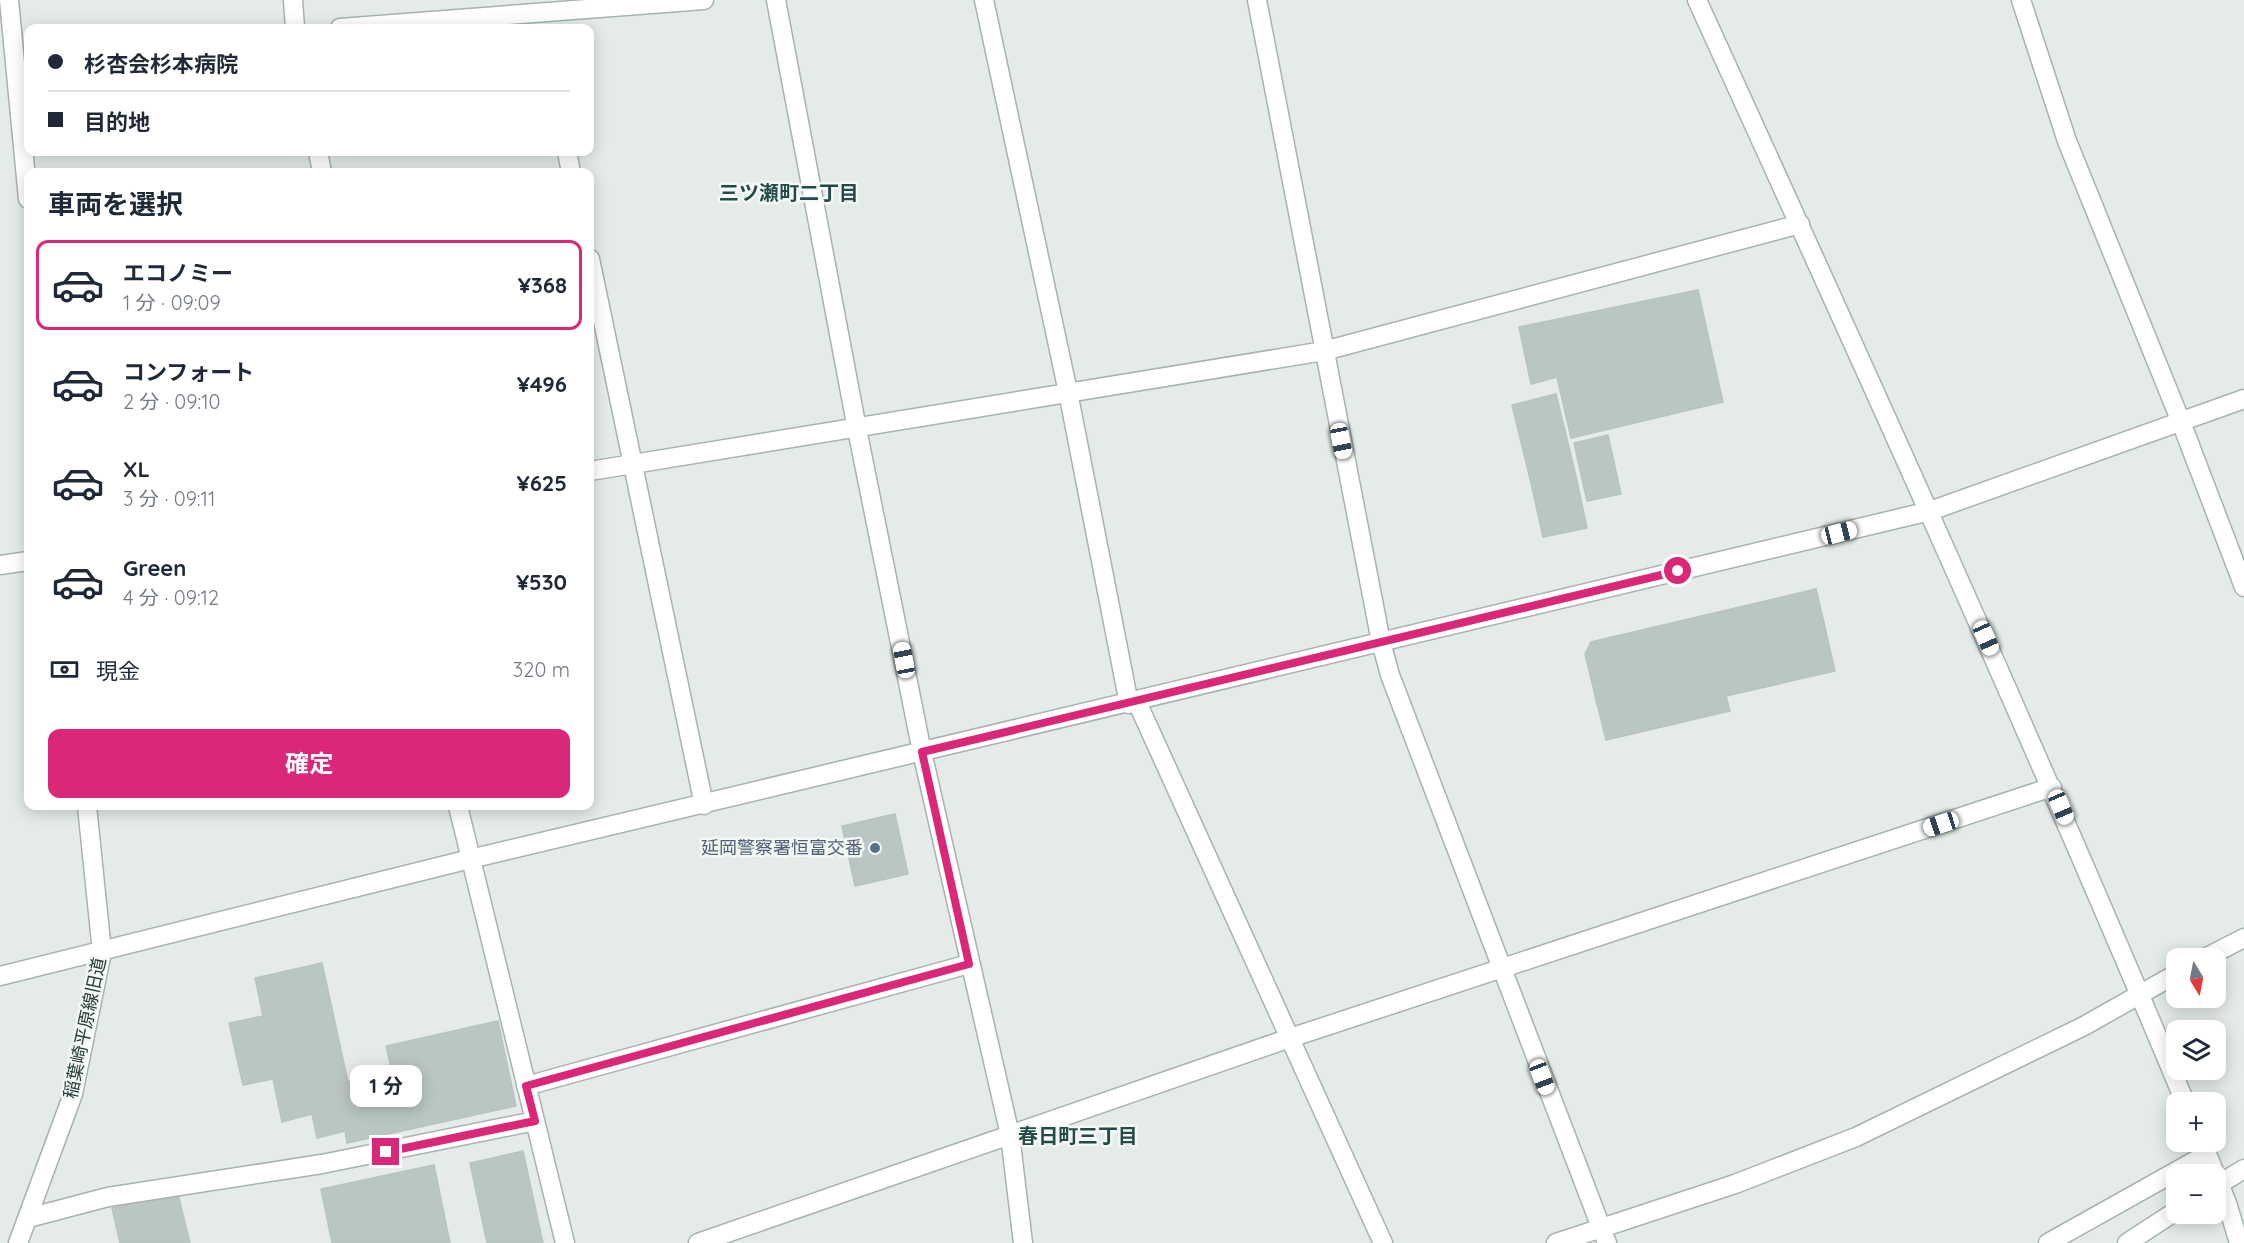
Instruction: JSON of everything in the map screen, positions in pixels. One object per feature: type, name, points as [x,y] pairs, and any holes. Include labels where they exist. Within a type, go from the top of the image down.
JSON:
[{"type":"street","points":[[9,0],[25,168]]},
{"type":"street","points":[[293,0],[295,24]]},
{"type":"street","points":[[397,24],[704,0]]},
{"type":"street","points":[[777,0],[857,429],[922,752],[1010,1135],[1023,1243]]},
{"type":"street","points":[[984,0],[1133,703],[1383,1243]]},
{"type":"street","points":[[1257,0],[1381,642],[1390,675],[1603,1235]]},
{"type":"street","points":[[1697,0],[1930,511],[2052,787],[2182,1092]]},
{"type":"street","points":[[2021,0],[2067,141],[2181,422],[2244,587]]},
{"type":"street","points":[[594,470],[1324,351],[1800,224]]},
{"type":"street","points":[[594,279],[704,805]]},
{"type":"street","points":[[0,976],[470,859],[1133,703],[1930,511],[2244,399]]},
{"type":"street","points":[[0,565],[24,562]]},
{"type":"street","points":[[698,1243],[1290,1038],[2052,787]]},
{"type":"street","name":"稲葉崎平原線旧道","points":[[18,1243],[73,1094],[102,952],[87,810]]},
{"type":"street","points":[[459,810],[566,1243]]},
{"type":"street","points":[[2224,948],[2244,938]]},
{"type":"street","points":[[526,1086],[969,964]]},
{"type":"street","points":[[1556,1243],[1603,1235],[1856,1137],[2084,1026],[2166,979]]},
{"type":"street","points":[[28,1218],[108,1197],[322,1164],[535,1121]]},
{"type":"street","points":[[2048,1243],[2197,1152]]},
{"type":"street","points":[[2226,1180],[2244,1169]]},
{"type":"street","points":[[2226,1201],[2239,1243]]},
{"type":"street","points":[[2127,1243],[2166,1218]]},
{"type":"building","points":[[1698,290],[1723,402],[1571,438],[1557,377],[1531,384],[1519,327]]},
{"type":"building","points":[[1556,394],[1575,472],[1531,483],[1512,405]]},
{"type":"building","points":[[1608,435],[1621,494],[1587,501],[1574,443]]},
{"type":"building","points":[[1575,472],[1587,528],[1543,537],[1531,483]]},
{"type":"building","points":[[1816,589],[1835,671],[1726,696],[1730,711],[1606,740],[1585,654],[1591,642]]},
{"type":"building","points":[[1816,589],[1826,631],[1717,657],[1707,615]]},
{"type":"building","points":[[1652,628],[1656,643],[1683,637],[1687,655],[1662,660],[1663,666],[1592,682],[1585,654],[1591,642]]},
{"type":"building","points":[[1701,665],[1707,697],[1601,720],[1599,709],[1635,701],[1631,680]]},
{"type":"building","points":[[1619,676],[1624,699],[1597,705],[1592,682]]},
{"type":"building","points":[[895,814],[908,874],[855,886],[842,826]]},
{"type":"building","points":[[876,837],[884,838],[890,843],[895,849],[895,865],[890,871],[884,876],[876,877],[868,876],[862,871],[857,865],[856,857],[857,849],[862,843],[868,838]]},
{"type":"building","points":[[322,963],[348,1082],[392,1072],[386,1046],[498,1021],[516,1106],[347,1143],[345,1131],[317,1138],[312,1114],[282,1122],[273,1079],[243,1085],[229,1023],[263,1016],[255,978]]},
{"type":"building","points":[[523,1151],[543,1243],[487,1243],[470,1163]]},
{"type":"building","points":[[434,1165],[450,1243],[332,1243],[321,1189]]},
{"type":"building","points":[[178,1194],[190,1243],[120,1243],[112,1208]]},
{"type":"place","name":"延岡警察署恒富交番","points":[[875,848]]},
{"type":"district","name":"三ツ瀬町二丁目","points":[[789,193]]},
{"type":"district","name":"春日町三丁目","points":[[1078,1136]]},
{"type":"route","points":[[386,1152],[535,1121],[526,1086],[969,964],[922,752],[1678,571]]}]
